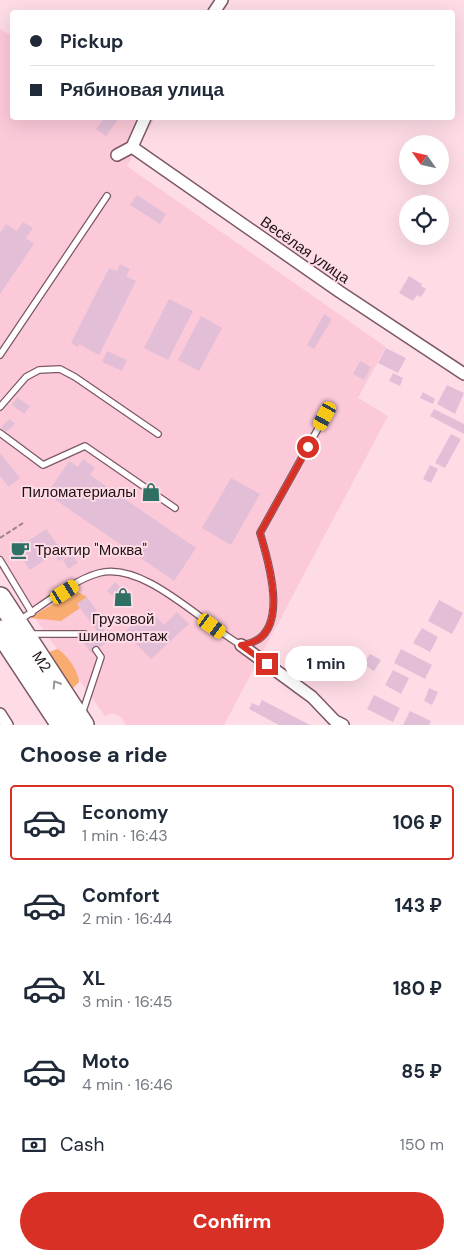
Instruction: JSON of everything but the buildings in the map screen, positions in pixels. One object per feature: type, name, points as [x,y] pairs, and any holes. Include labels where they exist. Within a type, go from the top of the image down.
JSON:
[{"type":"highway","points":[[0,598],[18,625],[75,723]]},
{"type":"street","points":[[117,155],[132,147],[144,120]]},
{"type":"street","name":"Весёлая улица","points":[[132,147],[340,292],[464,374]]},
{"type":"street","points":[[241,645],[312,697],[335,721],[343,725]]},
{"type":"street","points":[[0,714],[7,725]]},
{"type":"lane","points":[[0,355],[107,196]]},
{"type":"lane","points":[[0,407],[26,377],[39,370],[60,369],[75,377],[158,434]]},
{"type":"lane","points":[[18,625],[97,574],[111,571],[125,572],[154,585],[225,636],[241,645],[254,642],[262,636],[273,611],[274,594],[260,533],[325,416]]},
{"type":"lane","points":[[0,433],[43,465],[85,446],[175,508]]},
{"type":"lane","points":[[0,560],[18,625]]},
{"type":"lane","points":[[18,625],[85,634],[88,639]]},
{"type":"lane","points":[[75,723],[101,657],[96,650]]},
{"type":"path","points":[[0,538],[23,523]]},
{"type":"shaded area","points":[[0,29],[10,35],[10,120],[154,120],[127,166],[386,347],[358,398],[388,416],[224,725],[126,725],[120,716],[112,713],[105,716],[0,569]]},
{"type":"shaded area","points":[[76,591],[87,597],[77,604],[80,608],[61,621],[29,618]]},
{"type":"shaded area","points":[[57,649],[68,659],[77,673],[79,682],[71,690],[47,653]]},
{"type":"place","name":"Пиломатериалы","points":[[151,492]]},
{"type":"place","name":"Трактир \"Моква\"","points":[[20,550]]},
{"type":"place","name":"Грузовой шиномонтаж","points":[[123,597]]},
{"type":"route","points":[[267,664],[241,645],[254,642],[262,636],[269,625],[273,611],[274,594],[260,533],[308,447]]}]
